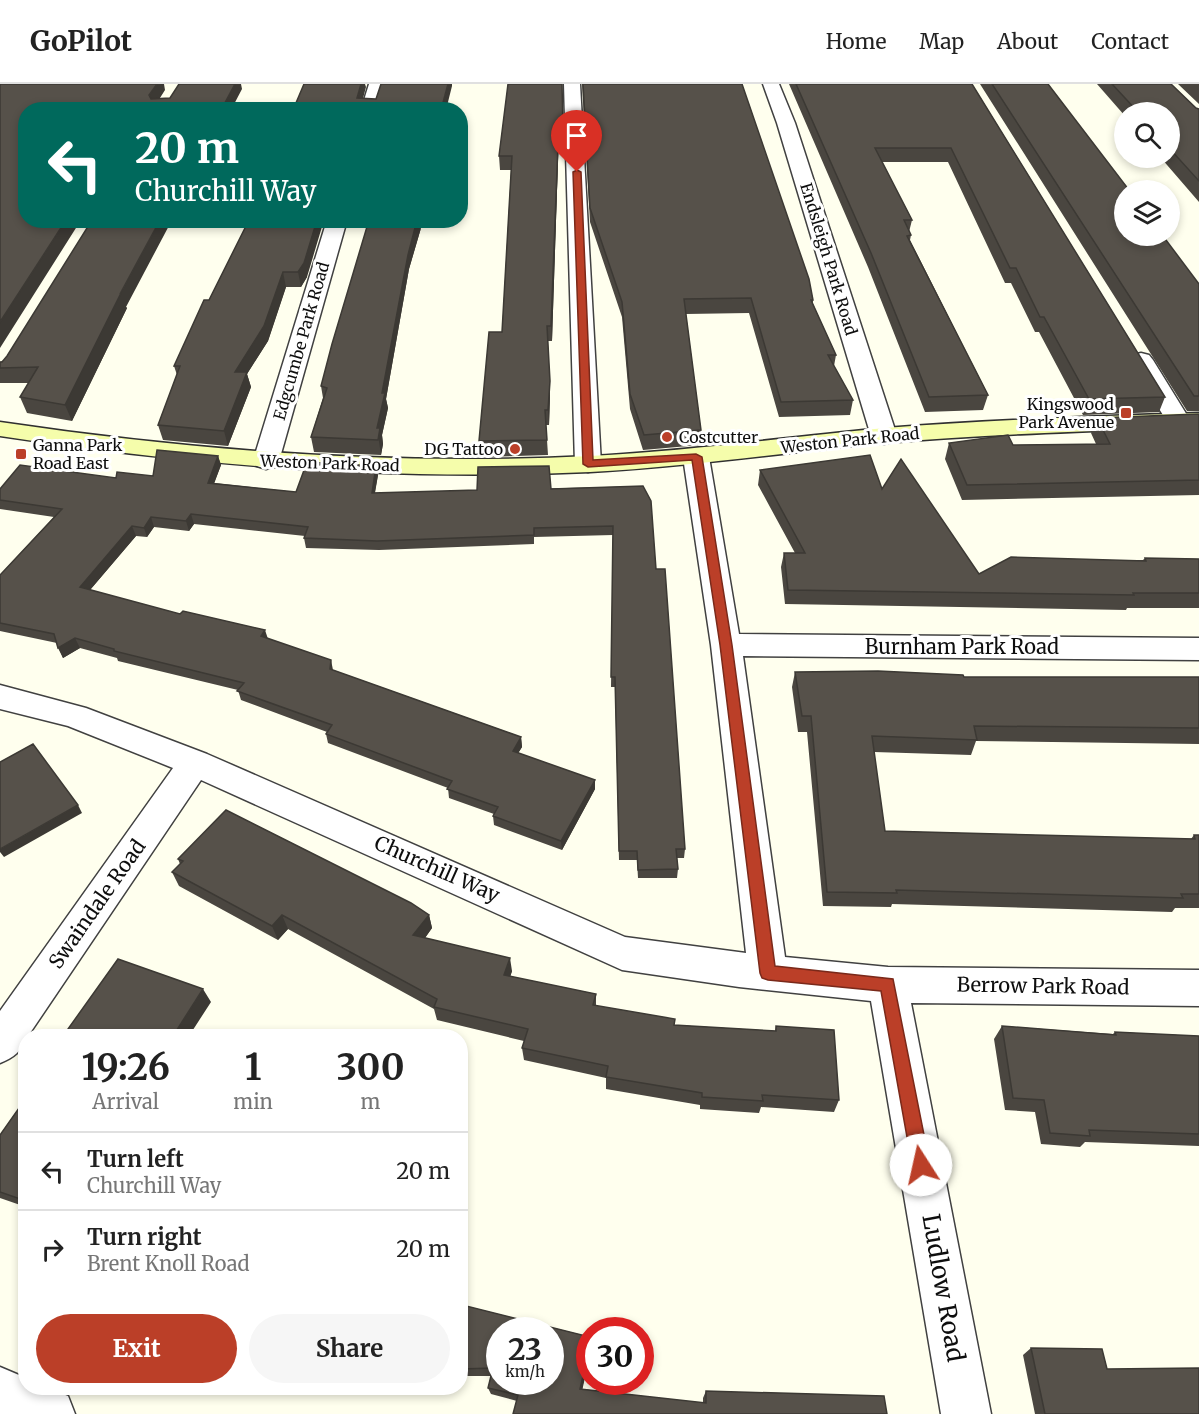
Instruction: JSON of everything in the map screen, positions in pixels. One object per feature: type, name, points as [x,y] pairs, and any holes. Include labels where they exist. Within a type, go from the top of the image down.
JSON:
[{"type":"street","points":[[371,102],[377,84]]},
{"type":"street","points":[[572,84],[588,464]]},
{"type":"street","name":"Endsleigh Park Road","points":[[771,84],[786,123],[884,436]]},
{"type":"street","name":"Edgcumbe Park Road","points":[[266,461],[335,228]]},
{"type":"street","points":[[1128,340],[1188,420]]},
{"type":"street","name":"Weston Park Road","points":[[0,429],[99,444],[266,461],[417,466],[588,464],[696,457],[884,436],[1033,426],[1188,420]]},
{"type":"street","points":[[696,457],[726,645],[768,973]]},
{"type":"street","name":"Burnham Park Road","points":[[726,645],[1199,649]]},
{"type":"street","name":"Churchill Way","points":[[0,697],[75,716],[195,763],[622,952],[768,973],[888,985]]},
{"type":"street","name":"Swaindale Road","points":[[0,1044],[195,763]]},
{"type":"street","name":"Berrow Park Road","points":[[888,985],[1199,988]]},
{"type":"street","name":"Ludlow Road","points":[[888,985],[966,1414]]},
{"type":"street","points":[[0,1392],[50,1414]]},
{"type":"building","points":[[0,84],[157,84],[149,95],[151,99],[170,98],[179,84],[235,84],[225,102],[18,102],[18,228],[61,228],[0,322]]},
{"type":"building","points":[[304,84],[361,84],[357,98],[376,99],[381,84],[448,84],[443,102],[296,102]]},
{"type":"building","points":[[508,84],[562,84],[563,129],[559,118],[551,326],[547,326],[550,381],[548,410],[545,410],[547,440],[479,441],[489,332],[502,332],[512,156],[499,156]]},
{"type":"building","points":[[583,84],[742,84],[809,279],[813,300],[811,300],[836,355],[828,355],[853,400],[781,402],[751,298],[684,299],[701,430],[644,435],[630,394],[622,302],[590,208]]},
{"type":"building","points":[[796,84],[972,84],[1165,397],[1089,399],[1044,317],[1040,317],[1016,268],[1010,268],[951,148],[875,148],[912,220],[904,220],[911,235],[907,236],[988,395],[929,397],[871,253]]},
{"type":"building","points":[[992,84],[1048,84],[1121,180],[1114,180],[1114,246],[1170,246],[1199,284],[1199,396],[1194,396]]},
{"type":"building","points":[[1112,84],[1171,84],[1199,109],[1199,181],[1180,160],[1180,102],[1129,102]]},
{"type":"building","points":[[87,228],[156,228],[65,405],[20,397],[38,367],[0,368],[0,362],[7,356]]},
{"type":"building","points":[[245,228],[315,228],[304,263],[298,272],[283,272],[264,326],[235,372],[247,372],[224,431],[158,425],[180,366],[174,366],[204,300],[209,300]]},
{"type":"building","points":[[367,228],[415,228],[382,393],[385,393],[377,428],[380,428],[378,440],[311,437],[327,388],[321,386]]},
{"type":"building","points":[[1199,414],[1199,480],[967,485],[949,443],[1008,435],[1013,445],[1110,444],[1097,418]]},
{"type":"building","points":[[157,450],[218,456],[208,483],[296,492],[307,462],[376,466],[372,493],[477,490],[478,467],[549,466],[551,489],[643,486],[651,501],[656,569],[665,569],[685,849],[676,849],[678,869],[638,870],[637,851],[619,851],[615,677],[611,677],[613,526],[534,528],[534,535],[377,541],[304,538],[308,527],[191,514],[186,521],[151,517],[144,528],[132,526],[80,587],[180,614],[183,611],[265,630],[261,636],[331,660],[330,669],[521,737],[513,751],[595,780],[561,841],[493,816],[498,807],[447,789],[452,781],[326,734],[332,725],[237,691],[244,683],[114,651],[114,649],[75,638],[58,648],[54,634],[0,623],[0,575],[62,509],[0,500],[0,489],[20,465],[116,478],[117,472],[153,476]]},
{"type":"building","points":[[870,455],[882,489],[901,459],[979,574],[1011,557],[1146,561],[1145,558],[1199,559],[1199,593],[1133,593],[1134,595],[788,590],[784,553],[805,553],[760,470]]},
{"type":"building","points":[[878,671],[963,675],[964,677],[1199,677],[1199,728],[974,726],[977,740],[872,736],[885,831],[1195,839],[1194,835],[1199,835],[1199,894],[1181,894],[1183,898],[896,890],[897,893],[827,892],[811,716],[802,716],[795,672]]},
{"type":"building","points":[[33,744],[78,805],[0,849],[0,762]]},
{"type":"building","points":[[226,810],[411,903],[429,915],[413,935],[510,958],[504,975],[596,994],[593,1005],[675,1019],[674,1025],[776,1031],[776,1026],[834,1030],[839,1100],[762,1095],[763,1101],[702,1097],[702,1093],[606,1077],[608,1066],[522,1048],[528,1029],[434,1007],[437,999],[282,915],[272,926],[172,872],[183,861],[178,859]]},
{"type":"building","points":[[118,959],[203,989],[177,1029],[68,1029]]},
{"type":"building","points":[[1002,1026],[1116,1035],[1115,1032],[1199,1036],[1199,1134],[1089,1130],[1090,1136],[1050,1133],[1044,1100],[1013,1098]]},
{"type":"building","points":[[18,1109],[18,1198],[0,1192],[0,1135]]},
{"type":"building","points":[[468,1306],[510,1317],[486,1317],[486,1368],[468,1369]]},
{"type":"building","points":[[564,1330],[576,1334],[576,1395],[634,1395],[706,1403],[706,1391],[884,1396],[887,1414],[513,1414],[518,1395],[564,1395]]},
{"type":"building","points":[[1031,1348],[1102,1349],[1107,1369],[1199,1368],[1199,1414],[1045,1414]]},
{"type":"place","name":"Kingswood Park Avenue","points":[[1126,413]]},
{"type":"place","name":"Costcutter","points":[[667,437]]},
{"type":"place","name":"DG Tattoo","points":[[515,449]]},
{"type":"place","name":"Ganna Park Road East","points":[[21,454]]},
{"type":"route","points":[[577,172],[588,464],[696,457],[726,645],[768,973],[888,985],[921,1165]]}]
